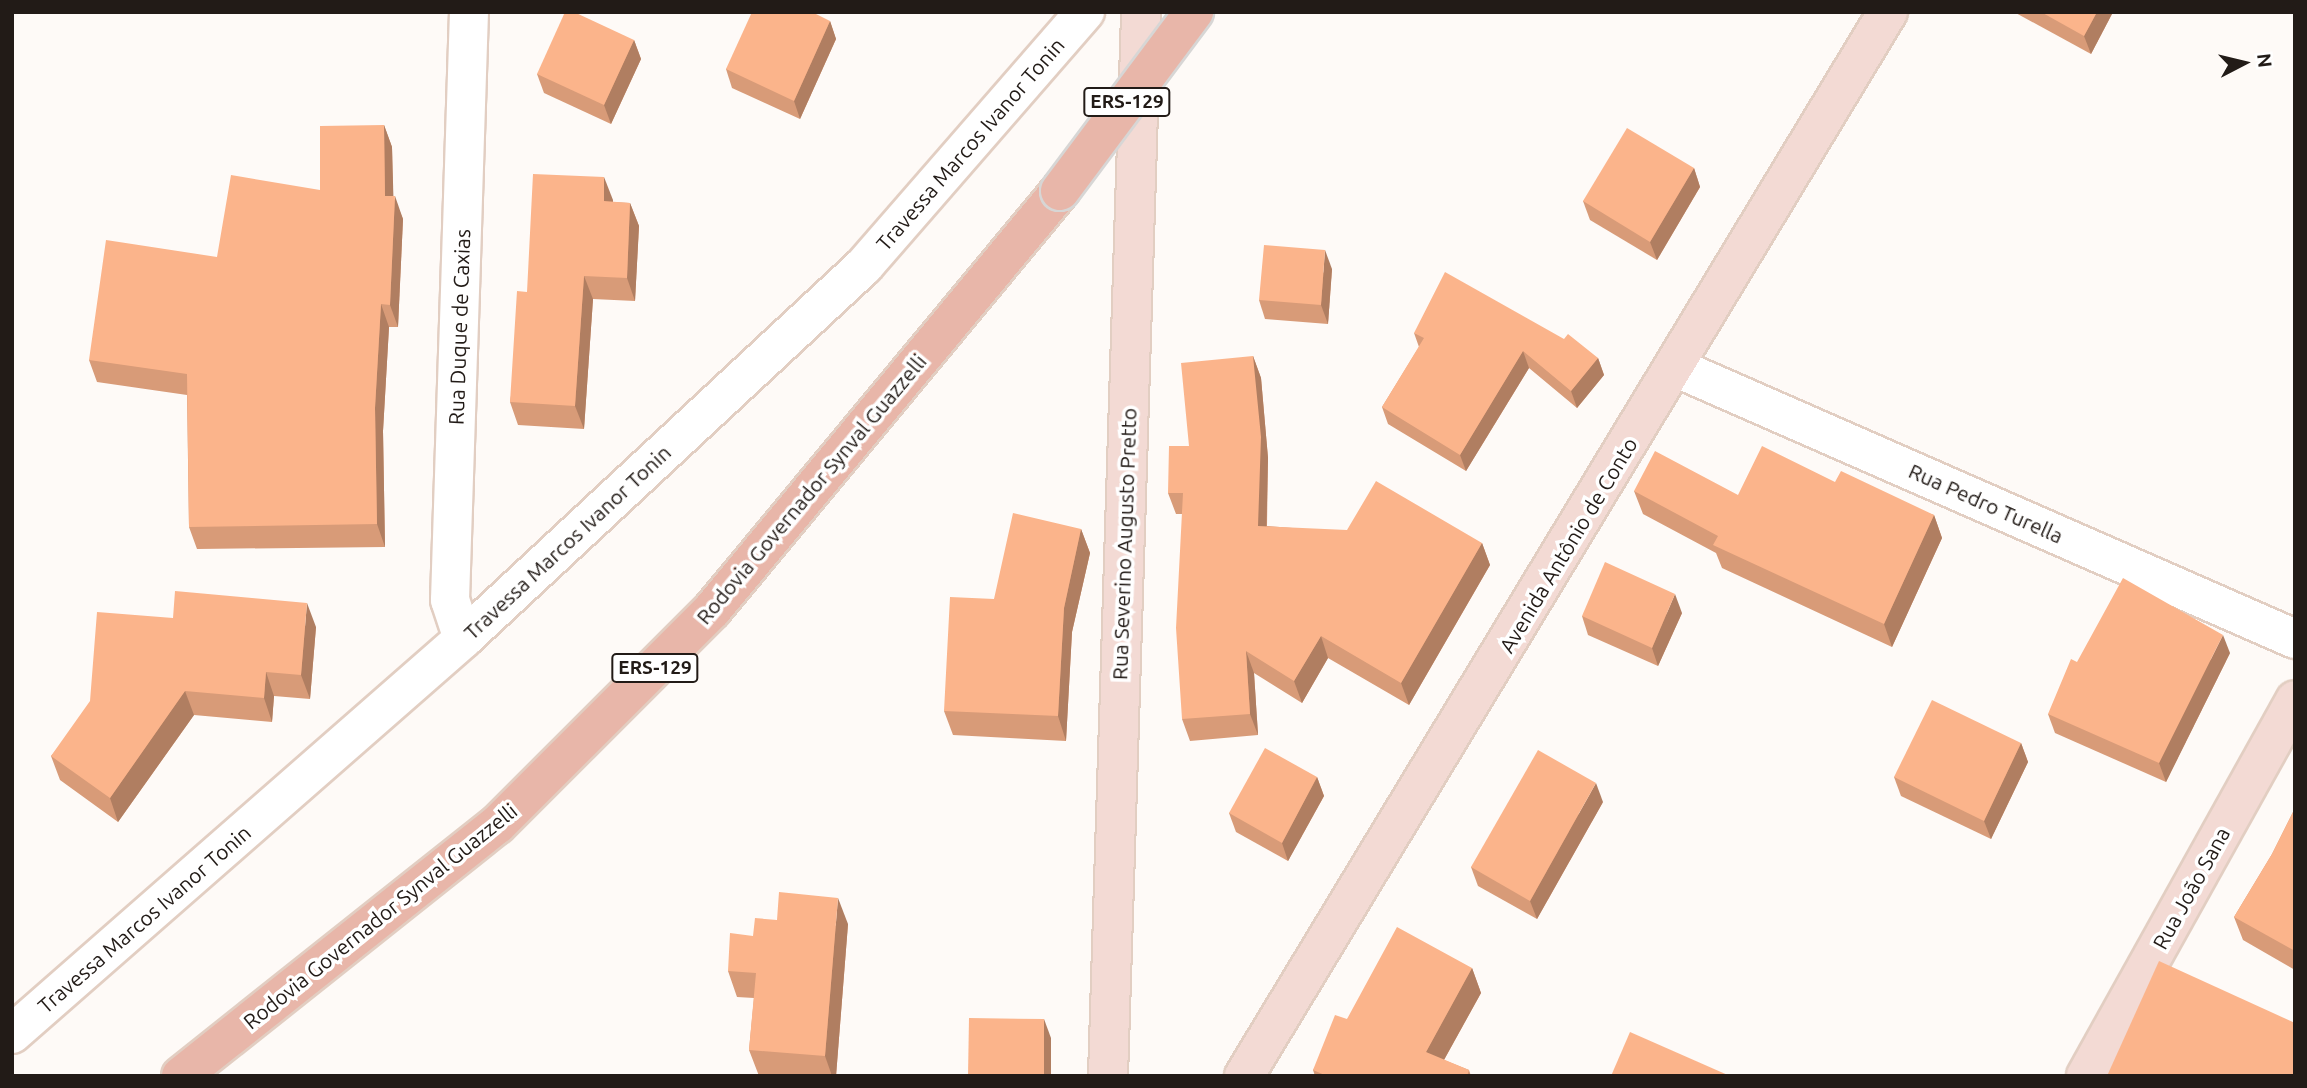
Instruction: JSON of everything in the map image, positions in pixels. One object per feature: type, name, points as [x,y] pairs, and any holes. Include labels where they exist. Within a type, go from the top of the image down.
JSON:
[{"type":"main road","name":"Rodovia Governador Synval Guazzelli","points":[[181,1076],[497,825],[712,610],[1060,191],[1194,12]]},
{"type":"street","name":"Rua Duque de Caxias","points":[[463,639],[450,600],[469,12]]},
{"type":"street","name":"Travessa Marcos Ivanor Tonin","points":[[12,1034],[463,639],[863,266],[1085,12]]},
{"type":"street","name":"Rua Severino Augusto Pretto","points":[[1108,1076],[1141,12]]},
{"type":"street","name":"Avenida Antônio de Conto","points":[[1244,1076],[1677,368],[1888,12]]},
{"type":"street","name":"Rua Pedro Turella","points":[[1677,368],[2295,639]]},
{"type":"street","name":"Rua João Sana","points":[[2086,1076],[2295,700]]},
{"type":"building","points":[[565,12],[574,12],[634,40],[604,105],[537,74]]},
{"type":"building","points":[[752,12],[812,12],[830,21],[794,101],[726,69]]},
{"type":"building","points":[[2041,12],[2097,12],[2084,36]]},
{"type":"building","points":[[384,125],[385,196],[395,196],[390,305],[381,304],[375,408],[377,524],[189,527],[187,374],[89,360],[106,240],[217,257],[231,175],[320,190],[320,126]]},
{"type":"building","points":[[1627,128],[1694,168],[1650,242],[1583,201]]},
{"type":"building","points":[[533,174],[604,177],[604,201],[630,203],[627,278],[584,276],[575,406],[510,402],[517,291],[527,292]]},
{"type":"building","points":[[1264,245],[1325,250],[1321,305],[1259,300]]},
{"type":"building","points":[[1445,272],[1564,339],[1568,334],[1598,358],[1571,391],[1523,351],[1460,455],[1382,407],[1424,338],[1414,333]]},
{"type":"building","points":[[1253,356],[1261,437],[1258,526],[1347,530],[1376,481],[1482,543],[1401,683],[1321,636],[1294,681],[1246,651],[1250,714],[1182,719],[1176,628],[1183,493],[1168,493],[1169,446],[1189,446],[1181,363]]},
{"type":"building","points":[[1762,446],[1835,482],[1841,471],[1934,515],[1884,624],[1713,545],[1718,536],[1634,491],[1655,451],[1738,495]]},
{"type":"building","points":[[1013,513],[1081,529],[1064,608],[1058,716],[944,711],[950,597],[994,599]]},
{"type":"building","points":[[1605,562],[1675,594],[1652,648],[1582,616]]},
{"type":"building","points":[[2123,578],[2223,635],[2159,763],[2048,714],[2071,659],[2077,662]]},
{"type":"building","points":[[175,591],[307,603],[301,675],[266,672],[264,698],[185,691],[110,798],[51,756],[90,701],[97,612],[173,618]]},
{"type":"building","points":[[1932,700],[2021,743],[1984,821],[1894,777]]},
{"type":"building","points":[[1265,748],[1317,777],[1282,843],[1229,813]]},
{"type":"building","points":[[1538,750],[1596,783],[1530,901],[1471,867]]},
{"type":"building","points":[[2295,808],[2295,951],[2234,917],[2272,854]]},
{"type":"building","points":[[779,892],[838,898],[825,1056],[749,1050],[756,973],[728,971],[730,933],[753,936],[755,918],[777,920]]},
{"type":"building","points":[[1397,927],[1472,968],[1426,1052],[1469,1070],[1467,1076],[1327,1076],[1313,1070],[1335,1015],[1347,1019]]},
{"type":"building","points":[[2159,961],[2295,1023],[2295,1076],[2107,1076]]},
{"type":"building","points":[[969,1018],[1044,1019],[1044,1076],[968,1076]]},
{"type":"building","points":[[1630,1032],[1730,1076],[1611,1076]]}]
